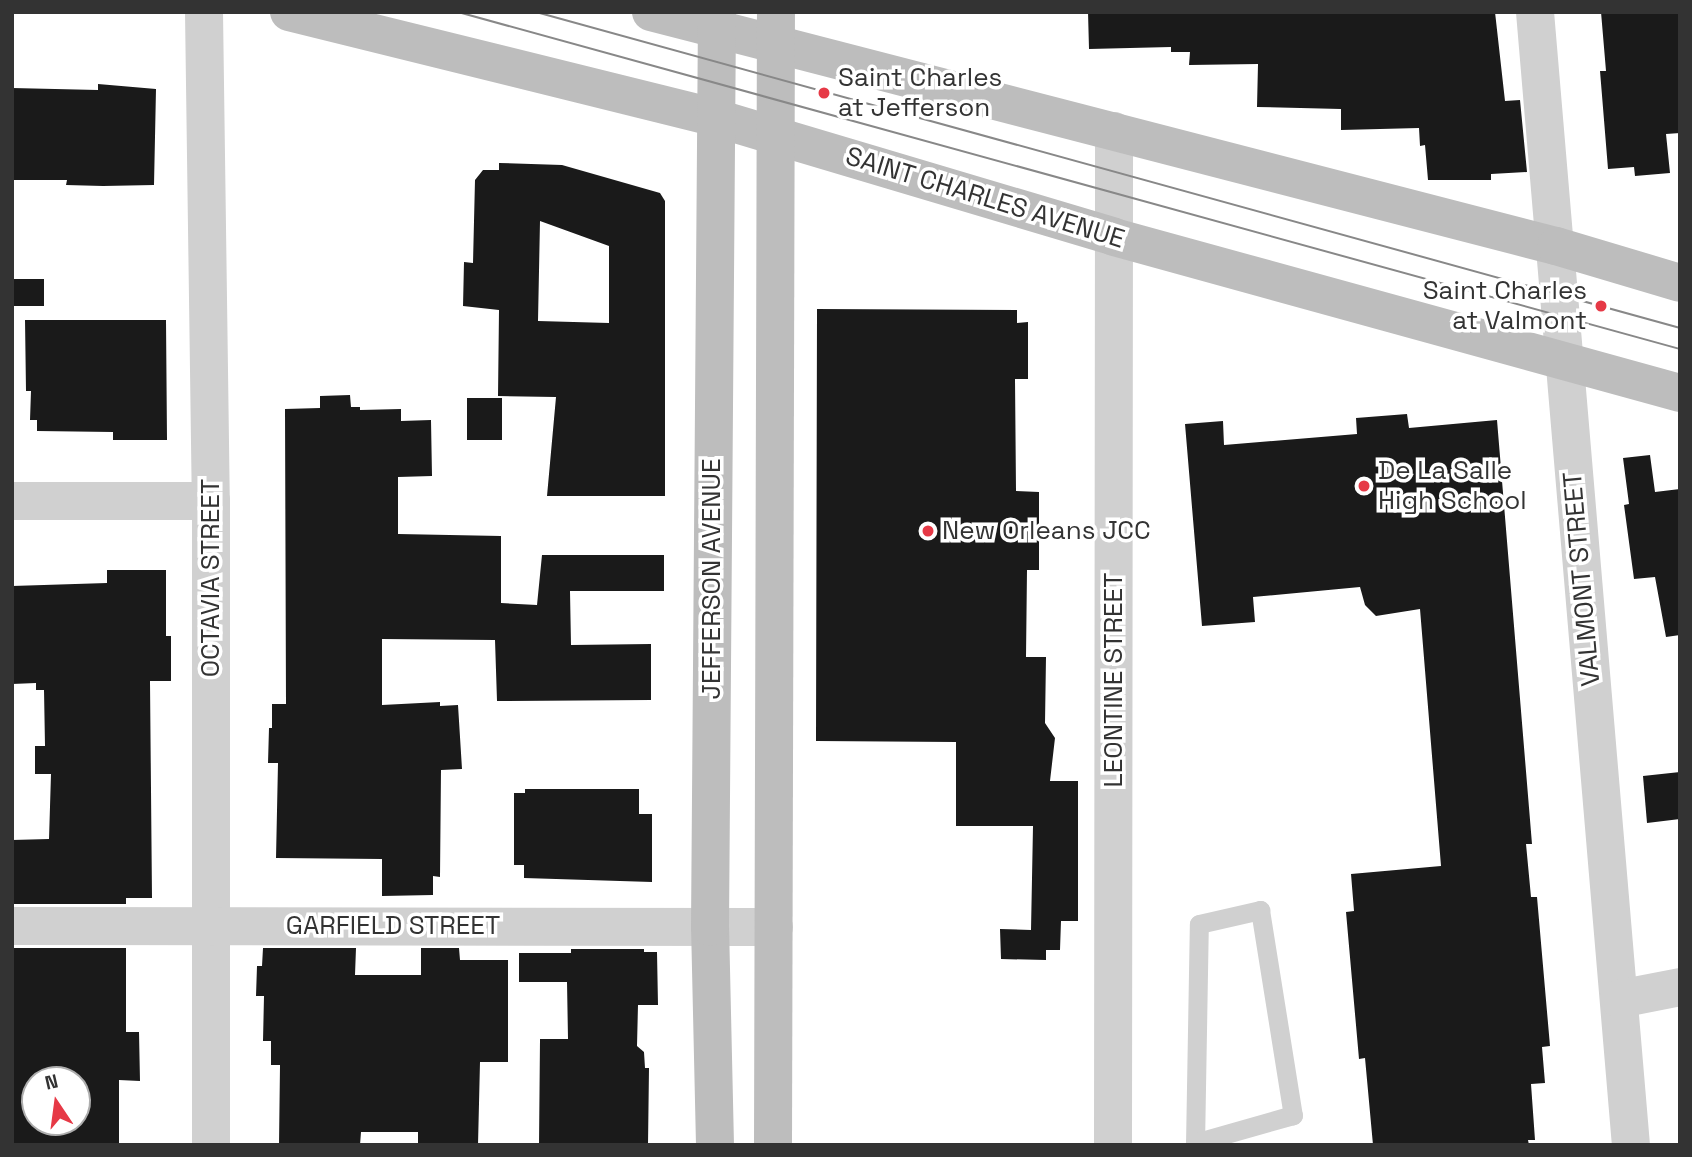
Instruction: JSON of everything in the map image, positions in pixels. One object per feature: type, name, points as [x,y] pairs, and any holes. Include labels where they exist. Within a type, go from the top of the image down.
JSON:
[{"type":"main road","name":"SAINT CHARLES AVENUE","points":[[289,12],[716,118],[1114,237],[1680,393]]},
{"type":"main road","points":[[651,12],[776,28],[1114,131],[1556,246],[1680,283]]},
{"type":"main road","name":"JEFFERSON AVENUE","points":[[715,1145],[710,927],[717,22]]},
{"type":"main road","points":[[773,1145],[778,135],[776,28]]},
{"type":"street","name":"OCTAVIA STREET","points":[[204,12],[211,501],[211,1145]]},
{"type":"street","name":"VALMONT STREET","points":[[1535,12],[1631,1145]]},
{"type":"street","name":"LEONTINE STREET","points":[[1113,1145],[1114,131]]},
{"type":"street","points":[[12,501],[211,501]]},
{"type":"street","name":"GARFIELD STREET","points":[[12,926],[774,927]]},
{"type":"street","points":[[1619,999],[1680,987]]},
{"type":"lane","points":[[1261,910],[1293,1115],[1195,1144],[1199,924],[1261,910]]},
{"type":"building","points":[[1088,12],[1495,12],[1505,101],[1520,100],[1527,172],[1491,174],[1491,180],[1428,180],[1425,145],[1420,146],[1419,128],[1341,130],[1341,109],[1257,107],[1258,64],[1189,65],[1190,52],[1171,52],[1171,47],[1089,49]]},
{"type":"building","points":[[1601,12],[1680,12],[1680,133],[1666,134],[1670,173],[1635,176],[1634,167],[1608,169],[1600,71],[1606,71]]},
{"type":"building","points":[[98,84],[156,89],[154,185],[66,185],[67,180],[12,180],[12,88],[98,90]]},
{"type":"building","points":[[499,163],[562,165],[660,193],[665,201],[665,496],[547,496],[556,397],[498,396],[499,310],[463,306],[464,262],[473,263],[475,180],[483,170],[499,170]],"holes":[[[540,221],[609,246],[609,323],[538,321]]]},
{"type":"building","points":[[12,279],[44,279],[44,306],[12,306]]},
{"type":"building","name":"New Orleans JCC","points":[[817,309],[1017,310],[1017,323],[1028,322],[1028,379],[1015,379],[1016,491],[1039,492],[1039,570],[1027,570],[1026,657],[1046,657],[1045,723],[1055,738],[1050,781],[1078,781],[1078,921],[1061,921],[1060,950],[1046,950],[1046,960],[1001,959],[1000,929],[1031,930],[1033,826],[956,826],[956,742],[816,741]]},
{"type":"building","points":[[25,320],[166,320],[167,440],[113,440],[113,432],[37,431],[37,420],[30,420],[31,391],[26,391]]},
{"type":"building","points":[[350,395],[351,407],[360,407],[360,410],[401,409],[401,421],[431,420],[432,476],[398,477],[398,534],[501,536],[501,603],[537,605],[542,555],[664,555],[664,591],[570,591],[571,645],[651,644],[651,700],[497,701],[495,640],[382,639],[382,705],[440,702],[440,706],[458,705],[462,769],[441,770],[440,877],[433,876],[433,895],[382,896],[382,859],[276,858],[278,763],[268,763],[272,704],[286,704],[285,409],[320,408],[320,396]]},
{"type":"building","points":[[467,398],[502,398],[502,440],[467,440]]},
{"type":"building","points":[[1407,414],[1409,428],[1497,420],[1532,844],[1526,844],[1531,897],[1537,897],[1550,1046],[1542,1047],[1545,1083],[1531,1084],[1535,1140],[1528,1140],[1529,1145],[1373,1145],[1365,1058],[1359,1059],[1346,912],[1354,911],[1351,874],[1441,866],[1420,609],[1376,616],[1365,605],[1360,587],[1253,597],[1255,622],[1202,626],[1185,424],[1223,421],[1224,445],[1357,434],[1356,418]]},
{"type":"building","points":[[1650,455],[1655,492],[1680,489],[1680,635],[1666,637],[1655,577],[1634,579],[1624,505],[1629,504],[1623,458]]},
{"type":"building","points":[[107,570],[166,570],[166,636],[171,636],[171,681],[150,681],[152,898],[126,898],[126,904],[12,904],[12,840],[49,839],[51,774],[35,774],[35,746],[45,746],[44,690],[36,690],[36,683],[12,684],[12,586],[107,583]]},
{"type":"building","points":[[1680,772],[1680,819],[1647,823],[1643,776]]},
{"type":"building","points":[[525,789],[639,789],[639,814],[652,814],[652,882],[524,878],[524,865],[514,865],[514,793],[525,793]]},
{"type":"building","points":[[12,948],[126,948],[126,1032],[139,1032],[140,1081],[119,1080],[119,1145],[12,1145]]},
{"type":"building","points":[[263,948],[356,948],[355,975],[421,975],[421,948],[459,948],[460,960],[508,960],[508,1062],[480,1062],[478,1145],[418,1145],[418,1132],[361,1132],[360,1145],[279,1145],[280,1065],[271,1065],[271,1041],[263,1041],[264,996],[256,996],[257,966],[262,966]]},
{"type":"building","points":[[571,949],[644,949],[644,952],[657,952],[658,1005],[638,1005],[637,1046],[644,1052],[645,1068],[649,1068],[648,1145],[539,1145],[540,1039],[568,1039],[567,982],[519,982],[519,953],[571,953]]},
{"type":"tram line","points":[[458,12],[1680,349]]},
{"type":"tram line","points":[[536,12],[1680,328]]},
{"type":"place","name":"Saint Charles at Jefferson","points":[[824,93]]},
{"type":"place","name":"Saint Charles at Valmont","points":[[1601,306]]},
{"type":"place","name":"De La Salle High School","points":[[1364,486]]},
{"type":"place","name":"New Orleans JCC","points":[[928,531]]}]
